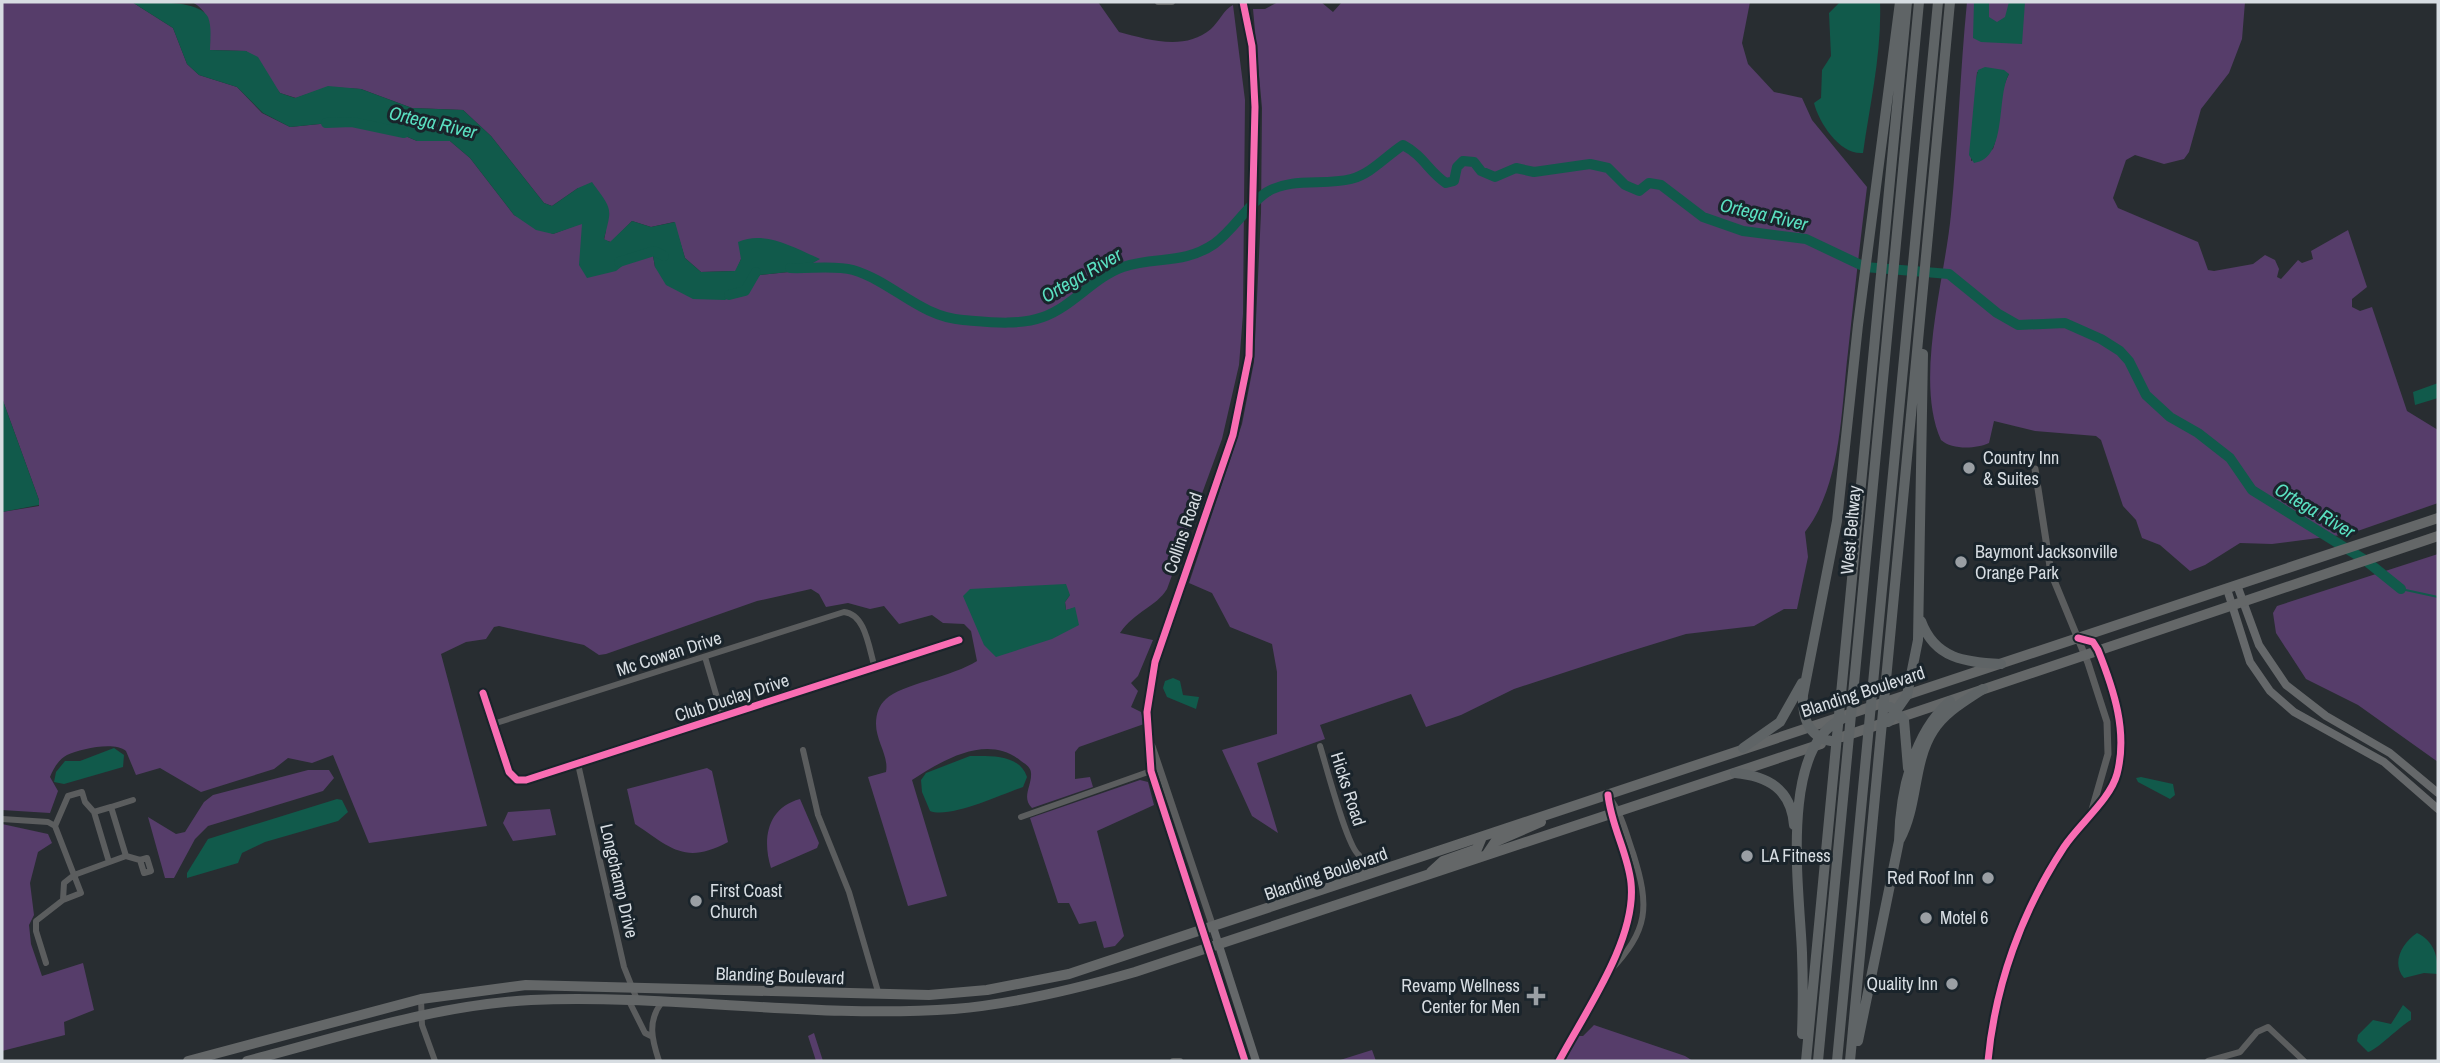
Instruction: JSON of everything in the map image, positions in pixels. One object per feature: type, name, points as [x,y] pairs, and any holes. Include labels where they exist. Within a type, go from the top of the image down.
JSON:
[{"type":"highway","points":[[1816,742],[1803,704],[1806,674],[1837,521],[1858,325],[1900,2]]},
{"type":"highway","points":[[1806,1061],[1835,758],[1847,695],[1882,250],[1908,2]]},
{"type":"highway","name":"West Beltway","points":[[1818,1061],[1847,755],[1847,695],[1893,280],[1919,2]]},
{"type":"highway","name":"West Beltway","points":[[1837,1061],[1938,2]]},
{"type":"highway","points":[[1851,1061],[1884,684],[1928,257],[1950,2]]},
{"type":"highway","points":[[1907,782],[1908,746],[1900,714],[1917,652],[1920,617],[1925,285]]},
{"type":"highway","points":[[1920,617],[1932,642],[1948,656],[1965,662],[2000,664]]},
{"type":"highway","points":[[1743,748],[1780,722],[1792,706],[1806,674]]},
{"type":"highway","points":[[1899,841],[1909,822],[1932,732],[1948,714],[1983,689]]},
{"type":"highway","points":[[1851,1061],[1899,841],[1899,821],[1907,782],[1926,728],[1950,701]]},
{"type":"highway","points":[[1882,704],[1900,714]]},
{"type":"highway","points":[[1888,722],[1900,714]]},
{"type":"highway","points":[[1797,853],[1801,797],[1816,742],[1833,723],[1850,715]]},
{"type":"highway","points":[[1816,742],[1831,741]]},
{"type":"highway","points":[[1735,773],[1763,778],[1783,792],[1792,811],[1803,965],[1800,1061]]},
{"type":"main road","name":"Blanding Boulevard","points":[[188,1061],[421,999],[526,985],[629,985],[929,995],[996,988],[1069,974],[2438,518]]},
{"type":"main road","name":"Blanding Boulevard","points":[[1900,714],[1950,701],[2438,536]]},
{"type":"main road","points":[[2232,587],[2250,662],[2270,691],[2294,712],[2359,746],[2404,777],[2438,809]]},
{"type":"main road","points":[[2237,603],[2259,645],[2286,685],[2326,716],[2378,745],[2438,793]]},
{"type":"main road","name":"Blanding Boulevard","points":[[1831,741],[1888,722]]},
{"type":"main road","name":"Blanding Boulevard","points":[[247,1061],[422,1014],[527,1000],[929,1010],[993,1005],[1074,988],[1214,946],[1735,773],[1816,742]]},
{"type":"main road","points":[[1487,855],[1495,842],[1530,830],[1553,814]]},
{"type":"main road","points":[[1428,874],[1443,861],[1476,849],[1482,837]]},
{"type":"main road","name":"Collins Road","points":[[1208,928],[1256,1061]]},
{"type":"main road","name":"Collins Road","points":[[1214,946],[1245,1061]]},
{"type":"main road","points":[[1069,974],[1074,988]]},
{"type":"main road","points":[[784,992],[784,1007]]},
{"type":"main road","points":[[929,995],[929,1010]]},
{"type":"street","points":[[1158,2],[1171,2]]},
{"type":"street","name":"Collins Road","points":[[1208,928],[1152,771],[1147,701],[1154,666],[1225,461],[1243,399],[1251,336],[1255,79],[1243,2]]},
{"type":"street","points":[[2035,469],[2050,566],[2085,655],[2107,722],[2108,754],[2092,810]]},
{"type":"street","name":"Mc Cowan Drive","points":[[493,724],[841,613],[853,614],[860,620],[875,668]]},
{"type":"street","points":[[1988,1061],[2000,992],[2022,925],[2051,868],[2092,810],[2101,803],[2116,777],[2121,748],[2120,720],[2098,650],[2093,642],[2078,638]]},
{"type":"street","name":"Club Duclay Drive","points":[[493,724],[514,778],[526,780],[959,640]]},
{"type":"street","points":[[705,657],[723,718]]},
{"type":"street","points":[[483,694],[493,724]]},
{"type":"street","points":[[2107,722],[2120,720]]},
{"type":"street","name":"Collins Road","points":[[1147,728],[1208,928]]},
{"type":"street","points":[[2359,746],[2378,745]]},
{"type":"street","name":"Hicks Road","points":[[1320,746],[1346,831],[1354,852],[1359,855],[1362,878]]},
{"type":"street","points":[[803,750],[818,815],[852,902],[879,995]]},
{"type":"street","name":"Longchamp Drive","points":[[578,764],[629,985],[645,1033],[651,1036],[659,1061]]},
{"type":"street","points":[[1021,817],[1152,771]]},
{"type":"street","points":[[55,826],[68,796],[82,792],[85,802],[94,812],[109,862]]},
{"type":"street","points":[[1605,976],[1635,939],[1644,913],[1644,889],[1608,795]]},
{"type":"street","points":[[94,812],[133,800]]},
{"type":"street","points":[[110,807],[126,856]]},
{"type":"street","points":[[1559,1061],[1605,976],[1625,931],[1633,904],[1629,869],[1614,813]]},
{"type":"street","points":[[2,819],[48,822],[55,826],[81,893],[63,900],[36,921],[46,963]]},
{"type":"street","points":[[63,900],[64,883],[74,875],[126,856],[140,860]]},
{"type":"street","points":[[526,985],[527,1000]]},
{"type":"street","points":[[421,999],[422,1014],[435,1061]]},
{"type":"street","points":[[651,1036],[654,1012],[662,1002]]},
{"type":"street","points":[[2208,1061],[2240,1052],[2257,1031],[2268,1027],[2304,1061]]},
{"type":"street","points":[[228,1050],[232,1061]]},
{"type":"street","points":[[1173,1061],[1180,1061]]},
{"type":"shaded area","points":[[2,2],[132,2],[173,28],[187,64],[199,75],[237,87],[262,113],[290,127],[359,120],[377,124],[417,141],[450,141],[470,158],[514,215],[553,234],[582,223],[582,243],[652,250],[655,267],[740,292],[760,275],[798,271],[819,259],[741,259],[736,271],[701,272],[685,258],[674,222],[651,227],[632,221],[611,242],[604,240],[606,230],[578,188],[552,206],[544,203],[491,136],[463,110],[412,108],[361,89],[328,87],[296,98],[280,93],[246,51],[210,50],[210,28],[206,16],[199,6],[192,2],[1098,2],[1119,32],[1166,42],[1201,36],[1233,5],[1245,100],[1243,314],[1239,365],[1222,439],[1167,589],[1120,633],[1153,640],[1138,676],[1131,683],[1138,691],[1131,707],[1141,712],[1144,724],[1079,747],[1075,752],[1075,779],[1090,777],[1093,787],[1032,808],[1027,800],[1030,769],[1008,753],[994,749],[965,752],[912,780],[947,896],[908,906],[868,777],[886,772],[886,760],[876,724],[881,704],[903,689],[977,661],[971,631],[964,624],[943,623],[932,615],[899,624],[884,606],[870,609],[848,603],[826,607],[819,594],[811,589],[757,601],[606,654],[599,655],[584,645],[499,626],[494,627],[486,639],[466,642],[441,654],[487,826],[369,843],[333,755],[312,763],[288,758],[274,769],[201,792],[160,768],[136,775],[126,751],[105,746],[73,753],[59,762],[50,777],[58,791],[50,813],[2,810],[2,512],[39,506],[39,500],[2,398]],"holes":[[[1070,595],[1065,602],[1066,610],[1075,608],[984,645]]]},
{"type":"shaded area","points":[[1278,2],[1321,2],[1333,12],[1342,2],[1750,2],[1742,43],[1748,64],[1774,92],[1802,98],[1812,120],[1867,187],[1838,445],[1826,492],[1805,532],[1808,557],[1797,609],[1784,609],[1754,626],[1686,634],[1618,655],[1514,689],[1461,715],[1426,727],[1411,694],[1320,725],[1325,739],[1257,763],[1278,833],[1252,816],[1222,750],[1277,734],[1277,672],[1272,644],[1230,627],[1212,593],[1189,583],[1242,424],[1254,362],[1261,213],[1262,108],[1253,9],[1265,9]]},
{"type":"shaded area","points":[[1967,2],[2245,2],[2242,39],[2229,73],[2201,109],[2189,152],[2184,159],[2164,164],[2135,155],[2126,160],[2113,198],[2118,208],[2198,242],[2208,270],[2214,271],[2253,264],[2265,255],[2275,260],[2279,269],[2277,277],[2281,279],[2298,260],[2302,263],[2313,259],[2311,251],[2348,230],[2367,287],[2352,299],[2352,307],[2360,311],[2372,307],[2407,411],[2438,430],[2438,503],[2349,534],[2272,544],[2240,543],[2190,571],[2160,545],[2142,538],[2136,520],[2123,506],[2101,440],[2096,436],[2035,431],[1994,421],[1989,443],[1984,445],[1958,447],[1941,440],[1933,416],[1931,359],[1951,214]],"holes":[[[1977,72],[2009,74],[2003,91],[1993,149],[1971,161]]]},
{"type":"shaded area","points":[[2438,554],[2438,762],[2358,705],[2306,679],[2276,633],[2273,613],[2277,606]]},
{"type":"shaded area","points":[[707,768],[712,771],[728,842],[713,849],[689,853],[669,846],[635,824],[627,789]]},
{"type":"shaded area","points":[[308,770],[329,770],[334,778],[323,791],[208,826],[195,839],[174,878],[165,878],[148,817],[176,834],[185,832],[204,802],[213,795]]},
{"type":"shaded area","points":[[1140,780],[1148,782],[1154,805],[1097,831],[1124,936],[1115,946],[1104,948],[1096,921],[1079,924],[1069,903],[1058,903],[1030,818]]},
{"type":"shaded area","points":[[800,799],[819,843],[817,848],[771,868],[767,846],[770,826],[780,810]]},
{"type":"shaded area","points":[[550,809],[556,835],[513,841],[503,823],[508,812]]},
{"type":"shaded area","points":[[2,824],[48,834],[52,843],[38,852],[30,883],[34,915],[29,925],[31,944],[42,976],[83,963],[94,1010],[64,1022],[65,1035],[2,1051]]},
{"type":"shaded area","points":[[1594,1025],[1693,1061],[1565,1061],[1578,1036],[1583,1036]]},
{"type":"shaded area","points":[[814,1033],[823,1061],[816,1061],[808,1036]]},
{"type":"shaded area","points":[[1372,1050],[1376,1061],[1337,1061]]},
{"type":"water","points":[[132,2],[174,3],[203,11],[210,25],[210,50],[246,51],[258,57],[280,93],[295,98],[328,86],[361,89],[412,108],[463,110],[491,136],[544,203],[552,206],[592,182],[609,209],[604,239],[610,242],[632,221],[651,227],[675,222],[685,258],[701,272],[735,271],[741,259],[738,242],[748,239],[780,242],[820,259],[798,271],[760,275],[740,292],[725,300],[693,299],[666,285],[655,267],[652,250],[641,251],[616,271],[587,278],[579,265],[582,224],[553,234],[536,230],[514,215],[470,158],[450,141],[417,141],[377,124],[359,120],[290,127],[263,113],[237,87],[199,75],[187,64],[173,28]]},
{"type":"water","points":[[1840,2],[1880,2],[1877,59],[1863,153],[1846,149],[1832,136],[1814,103],[1821,98],[1822,70],[1831,56],[1829,13]]},
{"type":"water","points":[[1974,2],[1989,2],[1989,17],[1997,22],[2005,17],[2009,2],[2025,2],[2022,44],[1981,42],[1973,38]]},
{"type":"water","points":[[1985,67],[2004,70],[2009,74],[2005,84],[1997,139],[1985,159],[1974,163],[1969,155],[1976,79],[1978,70]]},
{"type":"water","points":[[2438,383],[2438,398],[2415,405],[2413,392]]},
{"type":"water","points":[[2,398],[39,505],[2,512]]},
{"type":"water","points":[[1066,584],[1070,595],[1065,602],[1066,610],[1075,607],[1079,625],[1052,639],[996,657],[984,645],[963,596],[970,589]]},
{"type":"water","points":[[1173,678],[1180,681],[1183,695],[1199,697],[1196,709],[1167,697],[1163,688],[1165,681]]},
{"type":"water","points":[[114,748],[124,755],[123,767],[64,784],[54,782],[56,772],[65,761],[80,761]]},
{"type":"water","points":[[970,756],[1003,758],[1018,764],[1027,777],[1023,787],[963,809],[939,813],[930,811],[922,792],[921,780],[926,773]]},
{"type":"water","points":[[2136,778],[2173,784],[2175,795],[2170,799],[2138,782]]},
{"type":"water","points":[[337,799],[342,800],[348,812],[338,821],[265,842],[242,853],[238,863],[187,878],[187,873],[208,839]]},
{"type":"water","points":[[2417,933],[2427,940],[2434,950],[2438,974],[2424,973],[2404,978],[2398,960],[2407,942]]},
{"type":"water","points":[[2403,1005],[2411,1012],[2411,1020],[2368,1052],[2357,1041],[2358,1035],[2373,1020],[2391,1024]]},
{"type":"waterway","name":"Ortega River","points":[[326,123],[352,122],[404,133]]},
{"type":"waterway","name":"Ortega River","points":[[790,268],[830,267],[853,270],[881,282],[933,313],[963,320],[1023,322],[1054,312],[1102,278],[1123,267],[1180,258],[1203,251],[1228,232],[1260,197],[1277,187],[1358,177],[1403,145],[1446,183],[1454,181],[1457,167],[1463,161],[1474,162],[1481,171],[1495,177],[1516,168],[1534,172],[1590,164],[1608,168],[1625,185],[1639,191],[1649,183],[1661,185],[1703,217],[1743,231],[1806,239],[1865,267],[1949,274],[1997,313],[2018,325],[2065,323],[2101,339],[2120,351],[2129,361],[2146,395],[2170,417],[2198,433],[2230,458],[2252,490],[2365,560],[2401,589]]},
{"type":"waterway","name":"Ortega River","points":[[619,262],[654,251],[664,256]]},
{"type":"waterway","name":"Ortega River","points":[[729,295],[745,291],[756,272]]},
{"type":"waterway","name":"Ortega River","points":[[2401,589],[2438,597]]},
{"type":"waterway","name":"Ortega River","points":[[2438,634],[2438,647]]},
{"type":"cycle path","points":[[1243,2],[1252,46],[1255,107],[1249,356],[1233,435],[1155,662],[1147,712],[1151,771],[1245,1061]]},
{"type":"cycle path","points":[[1988,1061],[1997,1004],[2023,923],[2064,847],[2108,793],[2117,774],[2121,743],[2114,696],[2098,650],[2093,642],[2078,638]]},
{"type":"cycle path","points":[[483,693],[509,772],[517,780],[526,780],[959,640]]},
{"type":"cycle path","points":[[1559,1061],[1607,975],[1626,928],[1631,905],[1627,861],[1612,818],[1608,795]]},
{"type":"place","name":"Country Inn & Suites","points":[[1969,468]]},
{"type":"place","name":"Baymont Jacksonville Orange Park","points":[[1961,562]]},
{"type":"place","name":"LA Fitness","points":[[1747,856]]},
{"type":"place","name":"Red Roof Inn","points":[[1988,878]]},
{"type":"place","name":"First Coast Church","points":[[696,901]]},
{"type":"place","name":"Motel 6","points":[[1926,918]]},
{"type":"place","name":"Quality Inn","points":[[1952,984]]},
{"type":"place","name":"Revamp Wellness Center for Men","points":[[1536,996]]}]
